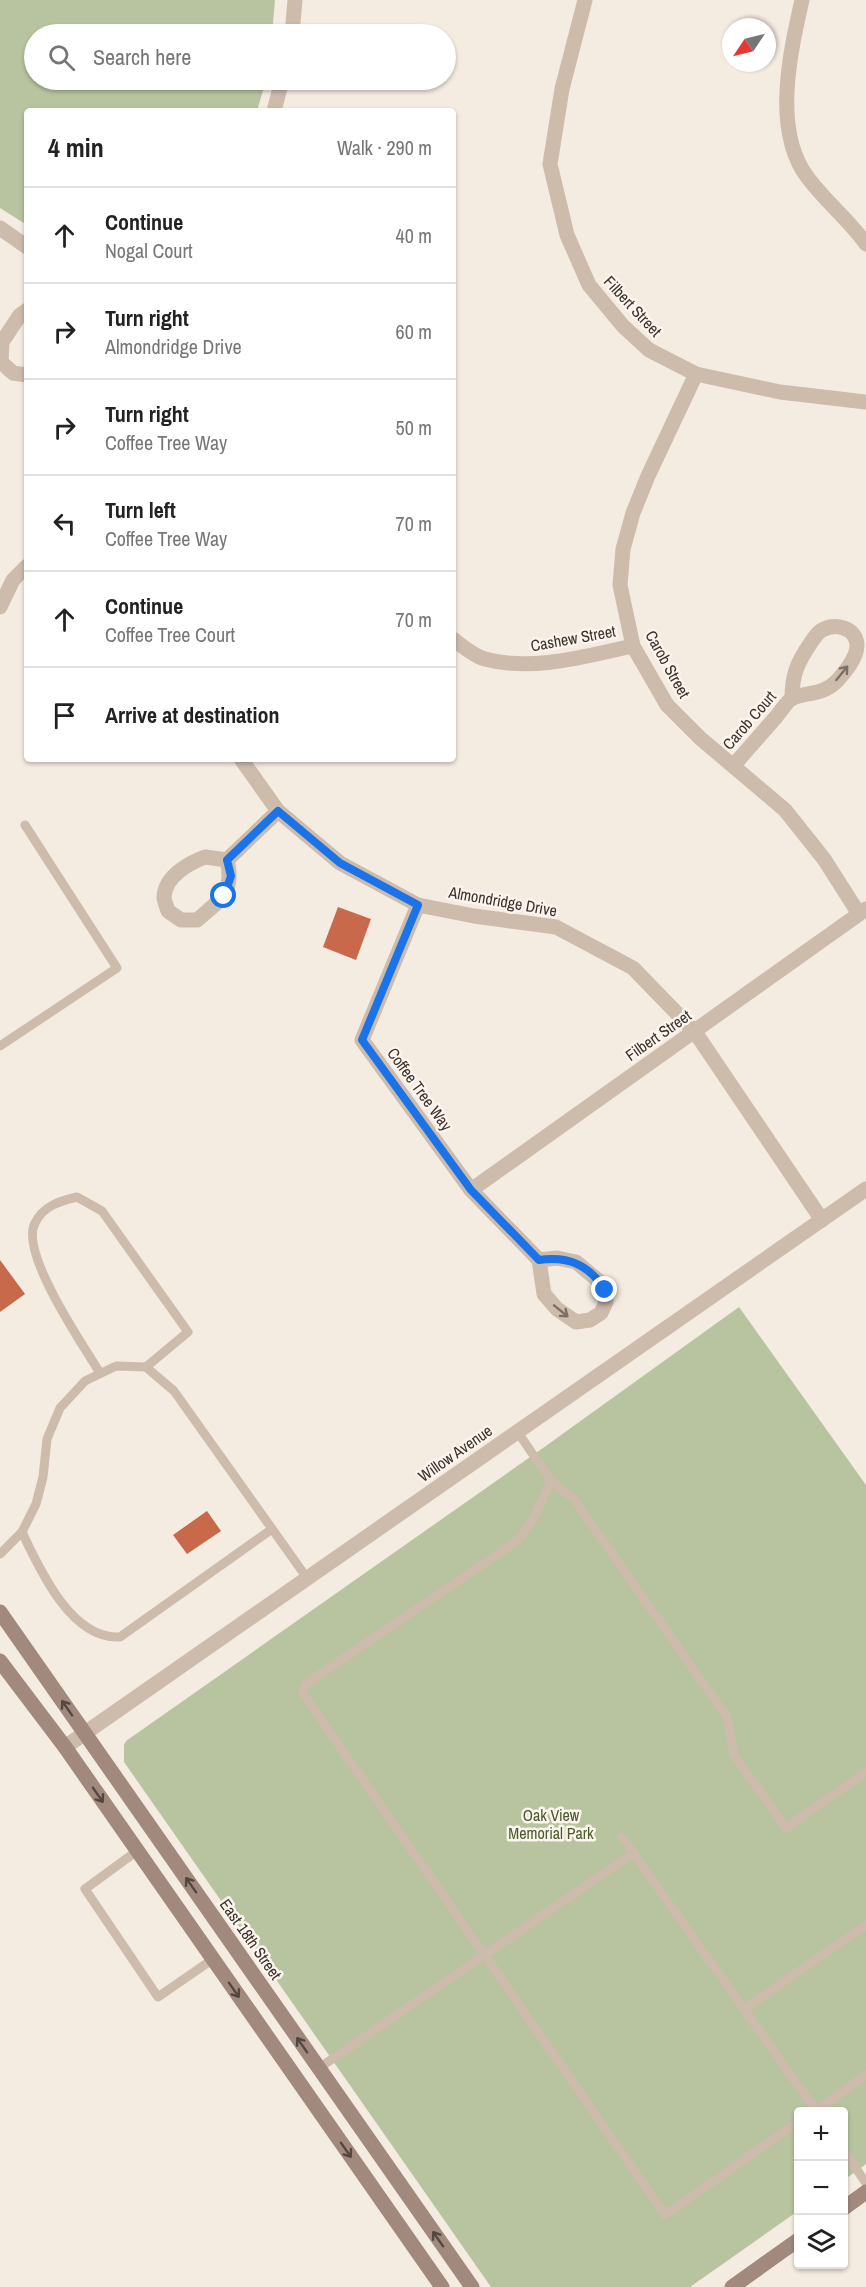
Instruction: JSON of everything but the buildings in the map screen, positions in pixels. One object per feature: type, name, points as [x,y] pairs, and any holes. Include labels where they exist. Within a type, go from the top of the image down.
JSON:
[{"type":"main road","name":"East 18th Street","points":[[0,1612],[471,2287]]},
{"type":"main road","points":[[0,1661],[5,1677],[65,1748],[442,2287]]},
{"type":"main road","points":[[848,2205],[866,2192]]},
{"type":"main road","points":[[732,2287],[794,2243]]},
{"type":"street","points":[[293,24],[295,0]]},
{"type":"street","name":"Filbert Street","points":[[585,0],[562,89],[550,164],[567,236],[589,285],[623,326],[649,350],[696,374],[780,392],[866,402]]},
{"type":"street","points":[[802,0],[792,46],[787,108],[792,148],[807,177],[855,228],[866,244]]},
{"type":"street","points":[[275,108],[279,90]]},
{"type":"street","points":[[0,228],[24,245]]},
{"type":"street","points":[[24,312],[2,342],[1,362],[14,374],[24,375]]},
{"type":"street","name":"Carob Street","points":[[696,374],[648,476],[633,513],[623,549],[620,585],[633,646],[667,705],[700,738],[785,810],[863,911]]},
{"type":"street","points":[[0,607],[13,580],[24,569]]},
{"type":"street","name":"Carob Court","points":[[734,765],[792,699],[827,689],[837,681],[854,659],[857,646],[855,638],[849,631],[840,626],[829,626],[818,633],[798,662],[793,678],[792,699]]},
{"type":"street","name":"Cashew Street","points":[[456,641],[483,659],[525,665],[581,657],[633,646]]},
{"type":"street","name":"Almondridge Drive","points":[[243,762],[278,811],[340,863],[418,905],[474,916],[556,927],[633,968],[695,1032],[822,1220]]},
{"type":"street","points":[[227,860],[278,811]]},
{"type":"street","points":[[205,857],[227,860],[231,876],[224,896],[197,920],[181,920],[168,911],[164,897],[168,883],[189,863],[205,857]]},
{"type":"street","name":"Coffee Tree Way","points":[[418,905],[362,1040],[471,1190]]},
{"type":"street","name":"Filbert Street","points":[[471,1190],[863,911]]},
{"type":"street","name":"Willow Avenue","points":[[65,1748],[866,1189]]},
{"type":"street","points":[[471,1190],[539,1260],[544,1294],[557,1309],[576,1322],[590,1320],[601,1313],[606,1302],[605,1290],[600,1282],[576,1262],[557,1258],[539,1260]]},
{"type":"lane","points":[[0,1046],[117,968],[25,825]]},
{"type":"lane","points":[[0,1554],[22,1532],[36,1504],[43,1477],[48,1439],[60,1408],[85,1381],[116,1366],[146,1366],[188,1332],[102,1212],[77,1197],[53,1203],[35,1222],[31,1239],[41,1272],[100,1373]]},
{"type":"lane","points":[[146,1366],[174,1390],[307,1578]]},
{"type":"lane","points":[[517,1431],[551,1481],[573,1498],[727,1717],[734,1755],[786,1828],[866,1772]]},
{"type":"lane","points":[[551,1481],[533,1522],[525,1533],[306,1684],[302,1692],[483,1956],[665,2215],[794,2125]]},
{"type":"lane","points":[[22,1532],[42,1576],[57,1597],[97,1634],[110,1637],[120,1636],[272,1529]]},
{"type":"lane","points":[[622,1837],[813,2107]]},
{"type":"lane","points":[[137,1851],[85,1889],[158,1996],[213,1959]]},
{"type":"lane","points":[[319,2068],[634,1853]]},
{"type":"lane","points":[[744,2009],[866,1925]]},
{"type":"lane","points":[[822,2107],[866,2075]]},
{"type":"lane","points":[[848,2158],[866,2183]]},
{"type":"green space","points":[[0,0],[275,0],[273,24],[24,24],[24,90],[263,90],[258,108],[24,108],[24,223],[0,208]]},
{"type":"green space","name":"Oak View Memorial Park","points":[[739,1307],[866,1485],[866,2164],[848,2177],[848,2107],[794,2107],[794,2214],[690,2287],[491,2287],[124,1762],[126,1741],[543,1448]]},
{"type":"route","points":[[224,896],[231,876],[227,860],[278,811],[340,863],[418,905],[362,1040],[471,1190],[539,1260],[557,1258],[576,1262],[600,1282],[605,1290]]}]
